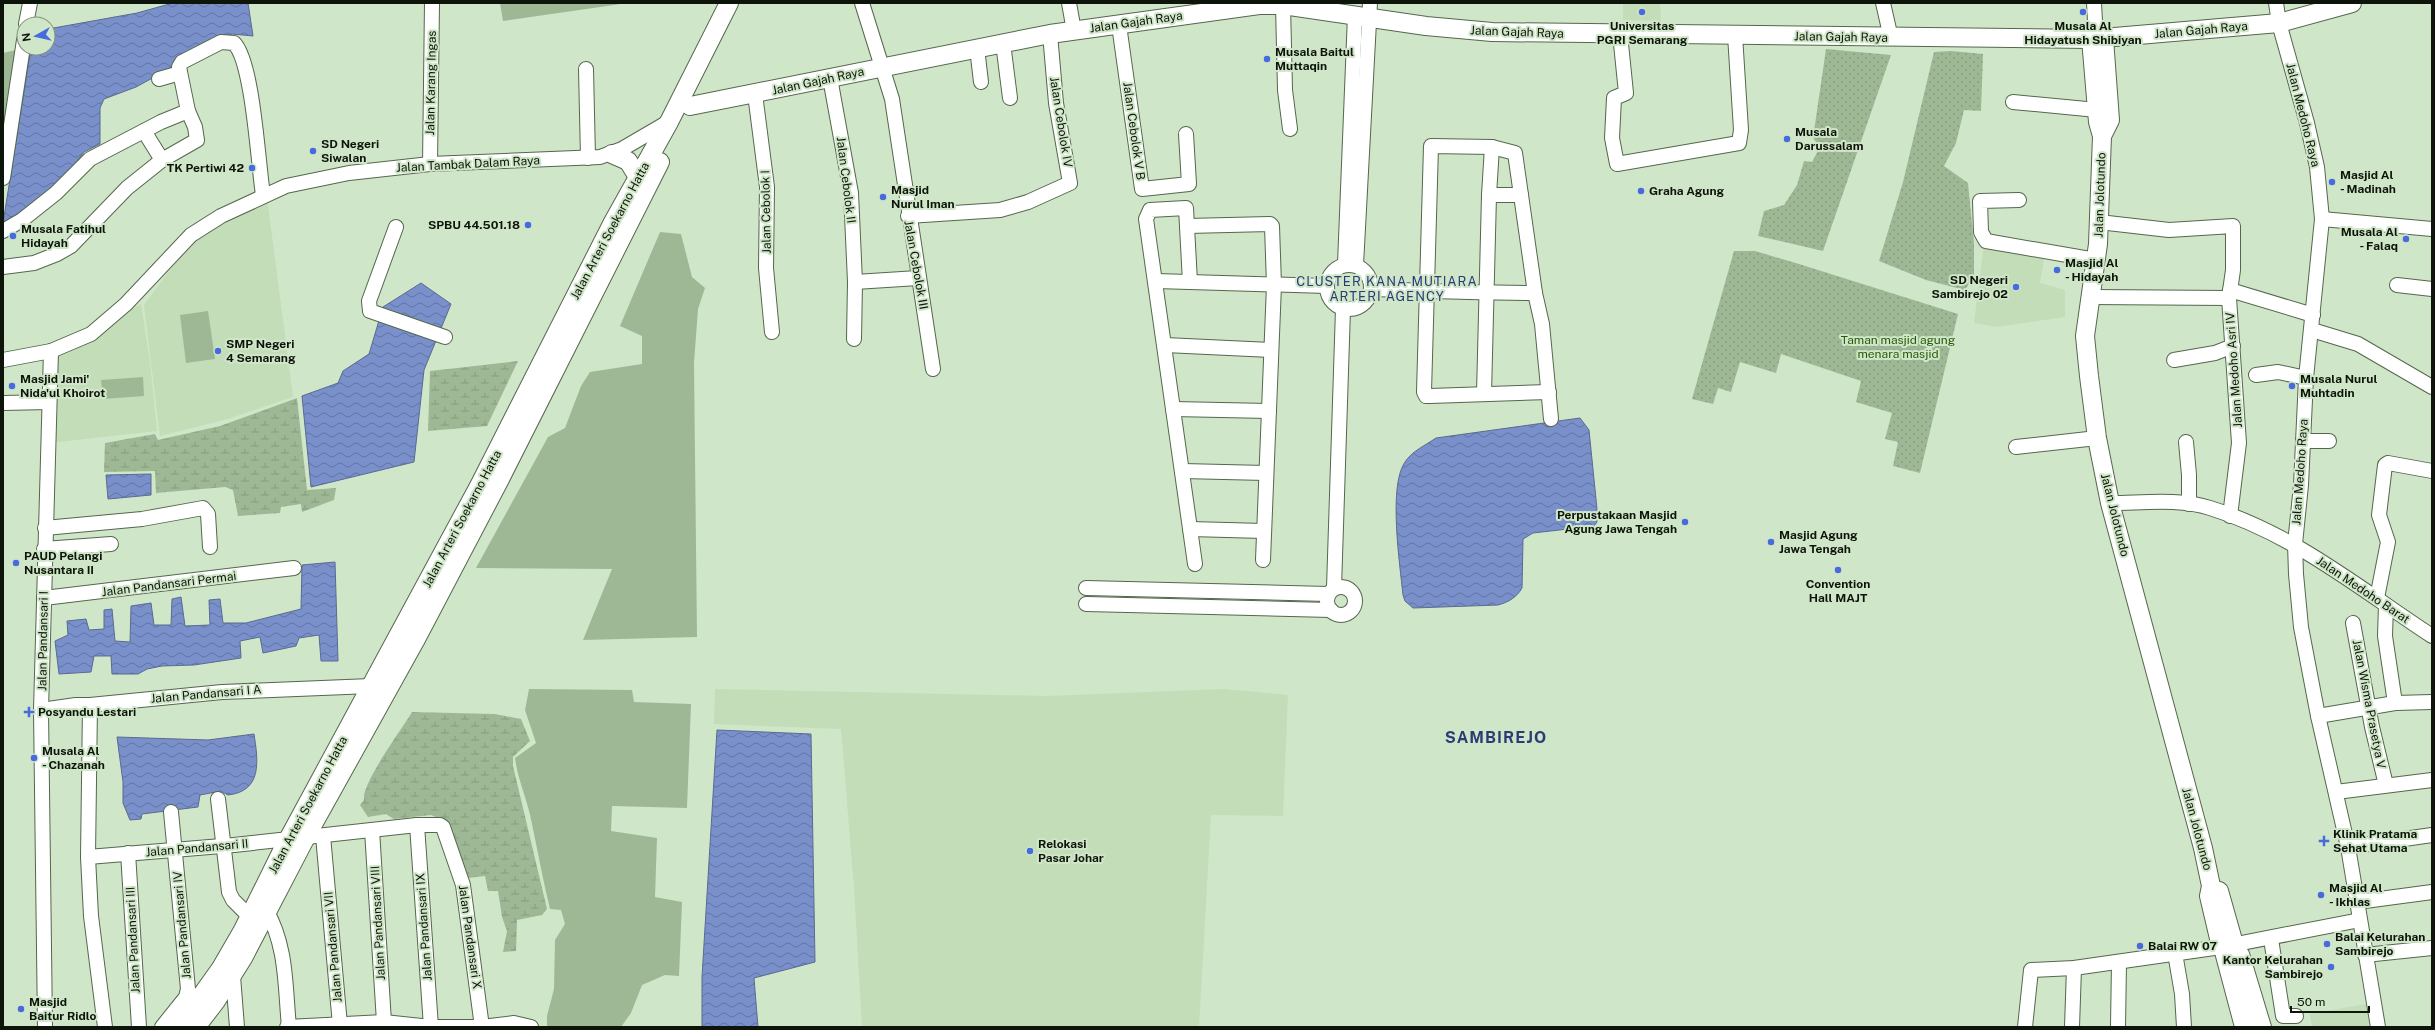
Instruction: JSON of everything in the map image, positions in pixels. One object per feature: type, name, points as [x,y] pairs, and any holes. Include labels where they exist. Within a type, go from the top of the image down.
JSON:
[{"type":"main road","name":"Jalan Arteri Soekarno Hatta","points":[[185,1026],[222,968],[249,916],[306,837],[371,686],[476,493],[612,224],[669,122],[729,3]]},
{"type":"main road","name":"Jalan Arteri Soekarno Hatta","points":[[185,1026],[233,976],[266,910],[398,673],[500,478],[742,3]]},
{"type":"main road","name":"Jalan Gajah Raya","points":[[690,106],[1050,34],[1278,4],[1364,11],[1426,26],[1485,31],[1891,38],[2097,39],[2279,23],[2352,3]]},
{"type":"main road","name":"Jalan Jolotundo","points":[[2097,39],[2097,110],[2102,136],[2099,222],[2096,260],[2085,336],[2097,438],[2110,503],[2212,886],[2221,892],[2229,950],[2251,1027]]},
{"type":"main road","name":"Jalan Jolotundo","points":[[2097,39],[2110,120],[2102,136]]},
{"type":"main road","points":[[612,154],[628,162],[638,177]]},
{"type":"street","points":[[28,16],[30,3]]},
{"type":"street","name":"Jalan Karang Ingas","points":[[430,164],[432,3]]},
{"type":"street","name":"Jalan Cebolok III","points":[[862,3],[894,114],[908,216],[934,370]]},
{"type":"street","points":[[1069,3],[1074,31]]},
{"type":"street","points":[[1883,3],[1891,38]]},
{"type":"street","points":[[2094,3],[2097,39]]},
{"type":"street","name":"Jalan Medoho Raya","points":[[2276,3],[2279,23],[2307,123],[2317,167],[2322,219],[2306,378],[2295,544],[2301,627],[2318,716],[2348,847],[2378,1027]]},
{"type":"street","points":[[1278,4],[1285,90],[1290,129]]},
{"type":"street","points":[[1351,265],[1358,78],[1364,11]]},
{"type":"street","name":"Jalan Cebolok V B","points":[[1119,24],[1142,189],[1189,184],[1186,134]]},
{"type":"street","name":"Jalan Cebolok IV","points":[[908,216],[1000,210],[1028,202],[1070,183],[1056,103],[1050,34]]},
{"type":"street","points":[[1620,34],[1626,93],[1614,98],[1612,132],[1617,164],[1739,143],[1741,130],[1735,35]]},
{"type":"street","points":[[3,267],[34,263],[58,254],[71,246],[128,188],[162,160],[197,140],[195,127],[188,111],[180,73],[182,62],[220,42],[230,42],[238,47],[248,79],[263,195]]},
{"type":"street","points":[[1003,43],[1010,98]]},
{"type":"street","points":[[977,48],[981,82]]},
{"type":"street","points":[[3,178],[22,56]]},
{"type":"street","points":[[586,69],[588,158]]},
{"type":"street","points":[[159,79],[180,73]]},
{"type":"street","name":"Jalan Cebolok II","points":[[830,78],[851,193],[855,282],[854,339]]},
{"type":"street","name":"Jalan Cebolok I","points":[[755,94],[767,187],[766,268],[772,332]]},
{"type":"street","points":[[2013,102],[2097,110]]},
{"type":"street","name":"Jalan Tambak Dalam Raya","points":[[3,360],[51,351],[79,340],[103,324],[126,304],[191,234],[202,226],[263,195],[286,186],[349,173],[430,164],[588,158],[612,154],[669,122],[690,106]]},
{"type":"street","points":[[3,231],[22,220],[56,193],[90,159],[144,131],[188,111]]},
{"type":"street","points":[[144,131],[162,160]]},
{"type":"street","points":[[1550,392],[1430,396],[1426,396],[1424,392],[1431,146],[1492,147],[1515,153],[1535,293],[1542,324],[1550,392],[1551,419]]},
{"type":"street","points":[[1484,394],[1485,293],[1492,147]]},
{"type":"street","points":[[1489,195],[1521,195]]},
{"type":"street","points":[[2019,200],[1980,201],[1981,232],[1986,241],[2096,260]]},
{"type":"street","points":[[1190,282],[1186,208],[1150,210],[1147,212],[1195,564]]},
{"type":"street","points":[[2322,219],[2432,229]]},
{"type":"street","name":"Jalan Medoho Asri IV","points":[[2099,222],[2169,230],[2232,225],[2233,270],[2230,294],[2239,443],[2230,516]]},
{"type":"street","points":[[1187,226],[1270,224],[1272,226],[1274,285],[1263,560]]},
{"type":"street","points":[[396,227],[369,301],[370,311],[445,337]]},
{"type":"street","points":[[1351,265],[1368,274],[1372,289],[1367,301],[1362,305],[1350,309],[1343,309],[1331,300],[1327,286],[1332,272],[1351,265]]},
{"type":"street","points":[[855,282],[918,278]]},
{"type":"street","points":[[1156,281],[1327,286]]},
{"type":"street","points":[[2397,286],[2432,289]]},
{"type":"street","points":[[1372,289],[1485,293],[1535,293]]},
{"type":"street","points":[[2091,297],[2230,294],[2313,315]]},
{"type":"street","points":[[1330,610],[1327,602],[1331,591],[1343,309]]},
{"type":"street","points":[[2312,330],[2358,344],[2432,387]]},
{"type":"street","points":[[1165,345],[1271,350]]},
{"type":"street","points":[[2174,360],[2215,353],[2233,346]]},
{"type":"street","name":"Jalan Pandansari I","points":[[45,1027],[41,710],[44,549],[46,528],[51,351]]},
{"type":"street","points":[[2256,375],[2278,372],[2306,378]]},
{"type":"street","points":[[3,403],[49,402]]},
{"type":"street","points":[[1173,409],[1269,411]]},
{"type":"street","points":[[2016,447],[2078,442],[2097,438]]},
{"type":"street","points":[[2303,441],[2329,441]]},
{"type":"street","points":[[2186,442],[2189,475],[2189,504]]},
{"type":"street","points":[[2395,703],[2381,601],[2388,542],[2379,515],[2385,465],[2388,463],[2432,471]]},
{"type":"street","points":[[1182,471],[1266,473]]},
{"type":"street","name":"Jalan Medoho Barat","points":[[2110,503],[2189,504],[2209,508],[2230,516],[2295,544],[2432,636]]},
{"type":"street","points":[[46,528],[142,519],[203,508],[208,514],[210,547]]},
{"type":"street","points":[[1190,529],[1264,532]]},
{"type":"street","points":[[44,549],[111,544]]},
{"type":"street","name":"Jalan Pandansari Permai","points":[[44,598],[294,568]]},
{"type":"street","points":[[1086,588],[1331,591],[1347,588],[1353,594],[1355,603],[1350,611],[1343,615],[1330,610],[1086,604]]},
{"type":"street","name":"Jalan Wisma Prasetya V","points":[[2353,622],[2386,785]]},
{"type":"street","name":"Jalan Pandansari I A","points":[[41,710],[76,704],[90,705],[222,692],[371,686]]},
{"type":"street","points":[[2318,716],[2395,703],[2432,702]]},
{"type":"street","points":[[90,705],[88,857],[91,916],[104,1027]]},
{"type":"street","name":"Jalan Wisma Prasetya V","points":[[2336,792],[2432,780]]},
{"type":"street","points":[[218,799],[230,896],[249,916]]},
{"type":"street","name":"Jalan Pandansari IV","points":[[162,1027],[186,997],[188,989],[171,812]]},
{"type":"street","points":[[306,837],[417,824]]},
{"type":"street","name":"Jalan Pandansari IX","points":[[417,824],[431,1027]]},
{"type":"street","name":"Jalan Pandansari X","points":[[417,824],[443,827],[461,876],[482,1027]]},
{"type":"street","name":"Jalan Pandansari VIII","points":[[372,830],[382,1024]]},
{"type":"street","points":[[2348,847],[2432,835]]},
{"type":"street","name":"Jalan Pandansari II","points":[[88,857],[224,846],[306,837]]},
{"type":"street","name":"Jalan Pandansari VII","points":[[306,837],[340,1025]]},
{"type":"street","name":"Jalan Pandansari III","points":[[128,853],[139,1027]]},
{"type":"street","points":[[2357,902],[2432,892]]},
{"type":"street","points":[[266,910],[279,934],[282,948],[288,1027],[382,1024],[431,1027],[482,1027],[514,1023],[530,1027]]},
{"type":"street","points":[[2025,1027],[2031,970],[2074,968],[2174,954],[2229,950],[2271,939],[2360,920]]},
{"type":"street","points":[[2271,939],[2283,1016],[2296,1016]]},
{"type":"street","points":[[2365,954],[2432,948]]},
{"type":"street","points":[[2229,950],[2242,1027]]},
{"type":"street","points":[[2229,950],[2242,954],[2264,1027]]},
{"type":"street","points":[[2174,954],[2182,994],[2184,1027]]},
{"type":"street","points":[[2118,1027],[2119,962]]},
{"type":"street","points":[[2072,1027],[2074,968]]},
{"type":"street","points":[[233,976],[237,1027]]},
{"type":"shaded area","name":"Universitas PGRI Semarang","points":[[1623,3],[1660,3],[1661,21],[1623,20]]},
{"type":"shaded area","name":"SMP Negeri 4 Semarang","points":[[267,197],[293,397],[228,419],[160,436],[144,305],[190,243],[234,212]]},
{"type":"shaded area","name":"SD Negeri Sambirejo 02","points":[[1984,244],[2045,253],[2040,283],[2065,290],[2065,317],[1997,327],[1974,323]]},
{"type":"shaded area","points":[[141,304],[150,362],[157,431],[50,443],[53,359],[75,350],[114,319]]},
{"type":"shaded area","name":"Relokasi Pasar Johar","points":[[715,689],[1047,696],[1224,689],[1288,695],[1283,816],[1211,815],[1199,1027],[862,1027],[854,887],[841,729],[714,724]]},
{"type":"shaded area","points":[[2366,1004],[2370,1027],[2312,1027],[2310,1014]]},
{"type":"green space","points":[[500,3],[628,3],[503,21]]},
{"type":"green space","points":[[1826,49],[1891,55],[1823,251],[1758,236],[1764,211],[1784,205],[1797,185],[1804,161],[1812,162],[1820,147],[1813,138]]},
{"type":"green space","points":[[16,50],[3,132],[3,53]]},
{"type":"green space","points":[[1951,51],[1983,54],[1981,111],[1964,110],[1956,143],[1944,166],[1968,183],[1974,244],[1974,276],[1965,290],[1926,280],[1879,261],[1903,182],[1934,52]]},
{"type":"green space","points":[[660,232],[681,234],[692,277],[705,288],[698,309],[694,363],[697,637],[583,640],[612,569],[476,568],[548,437],[565,428],[581,386],[590,372],[642,364],[642,336],[620,326]]},
{"type":"green space","name":"Taman masjid agung menara masjid","points":[[1734,251],[1755,251],[1958,314],[1920,473],[1893,466],[1898,442],[1885,439],[1892,413],[1856,402],[1861,381],[1781,354],[1776,373],[1740,362],[1731,392],[1718,388],[1713,404],[1692,399]]},
{"type":"green space","points":[[208,311],[215,359],[186,363],[180,315]]},
{"type":"green space","points":[[518,361],[487,426],[428,431],[430,371]]},
{"type":"green space","points":[[143,377],[144,396],[103,399],[101,380]]},
{"type":"green space","points":[[297,398],[307,490],[336,488],[334,500],[302,512],[301,504],[281,507],[280,513],[238,516],[233,490],[225,487],[156,493],[155,471],[104,472],[105,443],[155,434],[158,440],[220,426]]},
{"type":"green space","points":[[529,689],[632,690],[634,702],[691,704],[687,808],[612,806],[611,831],[657,838],[655,897],[682,902],[679,976],[665,975],[642,985],[631,1013],[621,1027],[547,1026],[547,1016],[554,989],[555,940],[565,924],[561,910],[550,909],[530,816],[518,775],[515,758],[536,743],[525,710]]},
{"type":"green space","points":[[412,712],[495,714],[521,719],[530,741],[513,757],[513,766],[547,909],[542,915],[517,920],[516,951],[503,952],[507,931],[502,917],[498,891],[488,891],[485,876],[468,878],[449,823],[431,815],[394,819],[386,814],[368,817],[360,805],[364,800],[365,792],[375,770]]},
{"type":"water","points":[[173,3],[248,3],[253,36],[232,34],[198,47],[169,69],[136,87],[104,99],[100,108],[100,144],[84,152],[54,192],[3,223],[30,56],[56,56],[56,28],[137,13]]},
{"type":"water","points":[[421,283],[451,304],[424,370],[414,462],[311,487],[302,396],[338,383],[343,371],[369,354],[383,307]]},
{"type":"water","points":[[1580,418],[1589,430],[1597,509],[1597,522],[1594,526],[1533,533],[1523,539],[1522,588],[1515,597],[1506,602],[1498,605],[1413,608],[1405,601],[1403,595],[1396,526],[1396,507],[1400,473],[1408,458],[1415,451],[1436,438]]},
{"type":"water","points":[[151,474],[151,495],[108,499],[106,475]]},
{"type":"water","points":[[335,562],[338,661],[321,661],[319,635],[299,638],[296,646],[263,653],[260,637],[240,641],[241,658],[194,665],[162,666],[147,669],[138,674],[112,674],[111,656],[94,656],[91,672],[59,674],[55,641],[68,635],[67,621],[86,619],[89,630],[104,629],[104,610],[112,609],[115,641],[130,642],[131,606],[151,603],[154,625],[171,625],[172,599],[181,597],[185,626],[210,625],[209,600],[220,599],[223,623],[246,623],[301,609],[302,565]]},
{"type":"water","points":[[717,730],[811,734],[815,962],[754,978],[758,1027],[702,1027],[702,977]]},
{"type":"water","points":[[254,734],[257,754],[256,773],[253,781],[247,787],[239,792],[228,795],[221,791],[200,795],[198,807],[142,814],[141,819],[130,820],[123,803],[123,782],[117,737],[208,740]]},
{"type":"place","name":"Universitas PGRI Semarang","points":[[1642,12]]},
{"type":"place","name":"Musala Al Hidayatush Shibiyan","points":[[2083,12]]},
{"type":"place","name":"Musala Baitul Muttaqin","points":[[1267,59]]},
{"type":"place","name":"Musala Darussalam","points":[[1787,139]]},
{"type":"place","name":"SD Negeri Siwalan","points":[[313,151]]},
{"type":"place","name":"TK Pertiwi 42","points":[[252,168]]},
{"type":"place","name":"Masjid Al - Madinah","points":[[2332,182]]},
{"type":"place","name":"Graha Agung","points":[[1641,191]]},
{"type":"place","name":"Masjid Nurul Iman","points":[[883,197]]},
{"type":"place","name":"SPBU 44.501.18","points":[[528,225]]},
{"type":"place","name":"Musala Fatihul Hidayah","points":[[13,236]]},
{"type":"place","name":"Musala Al - Falaq","points":[[2406,239]]},
{"type":"place","name":"Masjid Al - Hidayah","points":[[2057,270]]},
{"type":"place","name":"SD Negeri Sambirejo 02","points":[[2016,287]]},
{"type":"place","name":"SMP Negeri 4 Semarang","points":[[218,351]]},
{"type":"place","name":"Masjid Jami' Nida'ul Khoirot","points":[[12,386]]},
{"type":"place","name":"Musala Nurul Muhtadin","points":[[2292,386]]},
{"type":"place","name":"Perpustakaan Masjid Agung Jawa Tengah","points":[[1685,522]]},
{"type":"place","name":"Masjid Agung Jawa Tengah","points":[[1771,542]]},
{"type":"place","name":"PAUD Pelangi Nusantara II","points":[[16,563]]},
{"type":"place","name":"Convention Hall MAJT","points":[[1838,570]]},
{"type":"place","name":"Posyandu Lestari","points":[[29,712]]},
{"type":"place","name":"Musala Al - Chazanah","points":[[34,758]]},
{"type":"place","name":"Klinik Pratama Sehat Utama","points":[[2324,841]]},
{"type":"place","name":"Relokasi Pasar Johar","points":[[1030,851]]},
{"type":"place","name":"Masjid Al - Ikhlas","points":[[2321,895]]},
{"type":"place","name":"Balai Kelurahan Sambirejo","points":[[2327,944]]},
{"type":"place","name":"Balai RW 07","points":[[2140,946]]},
{"type":"place","name":"Kantor Kelurahan Sambirejo","points":[[2331,967]]},
{"type":"place","name":"Masjid Baitur Ridlo","points":[[21,1009]]},
{"type":"district","name":"CLUSTER KANA MUTIARA ARTERI AGENCY","points":[[1387,288]]},
{"type":"district","name":"SAMBIREJO","points":[[1496,737]]}]
